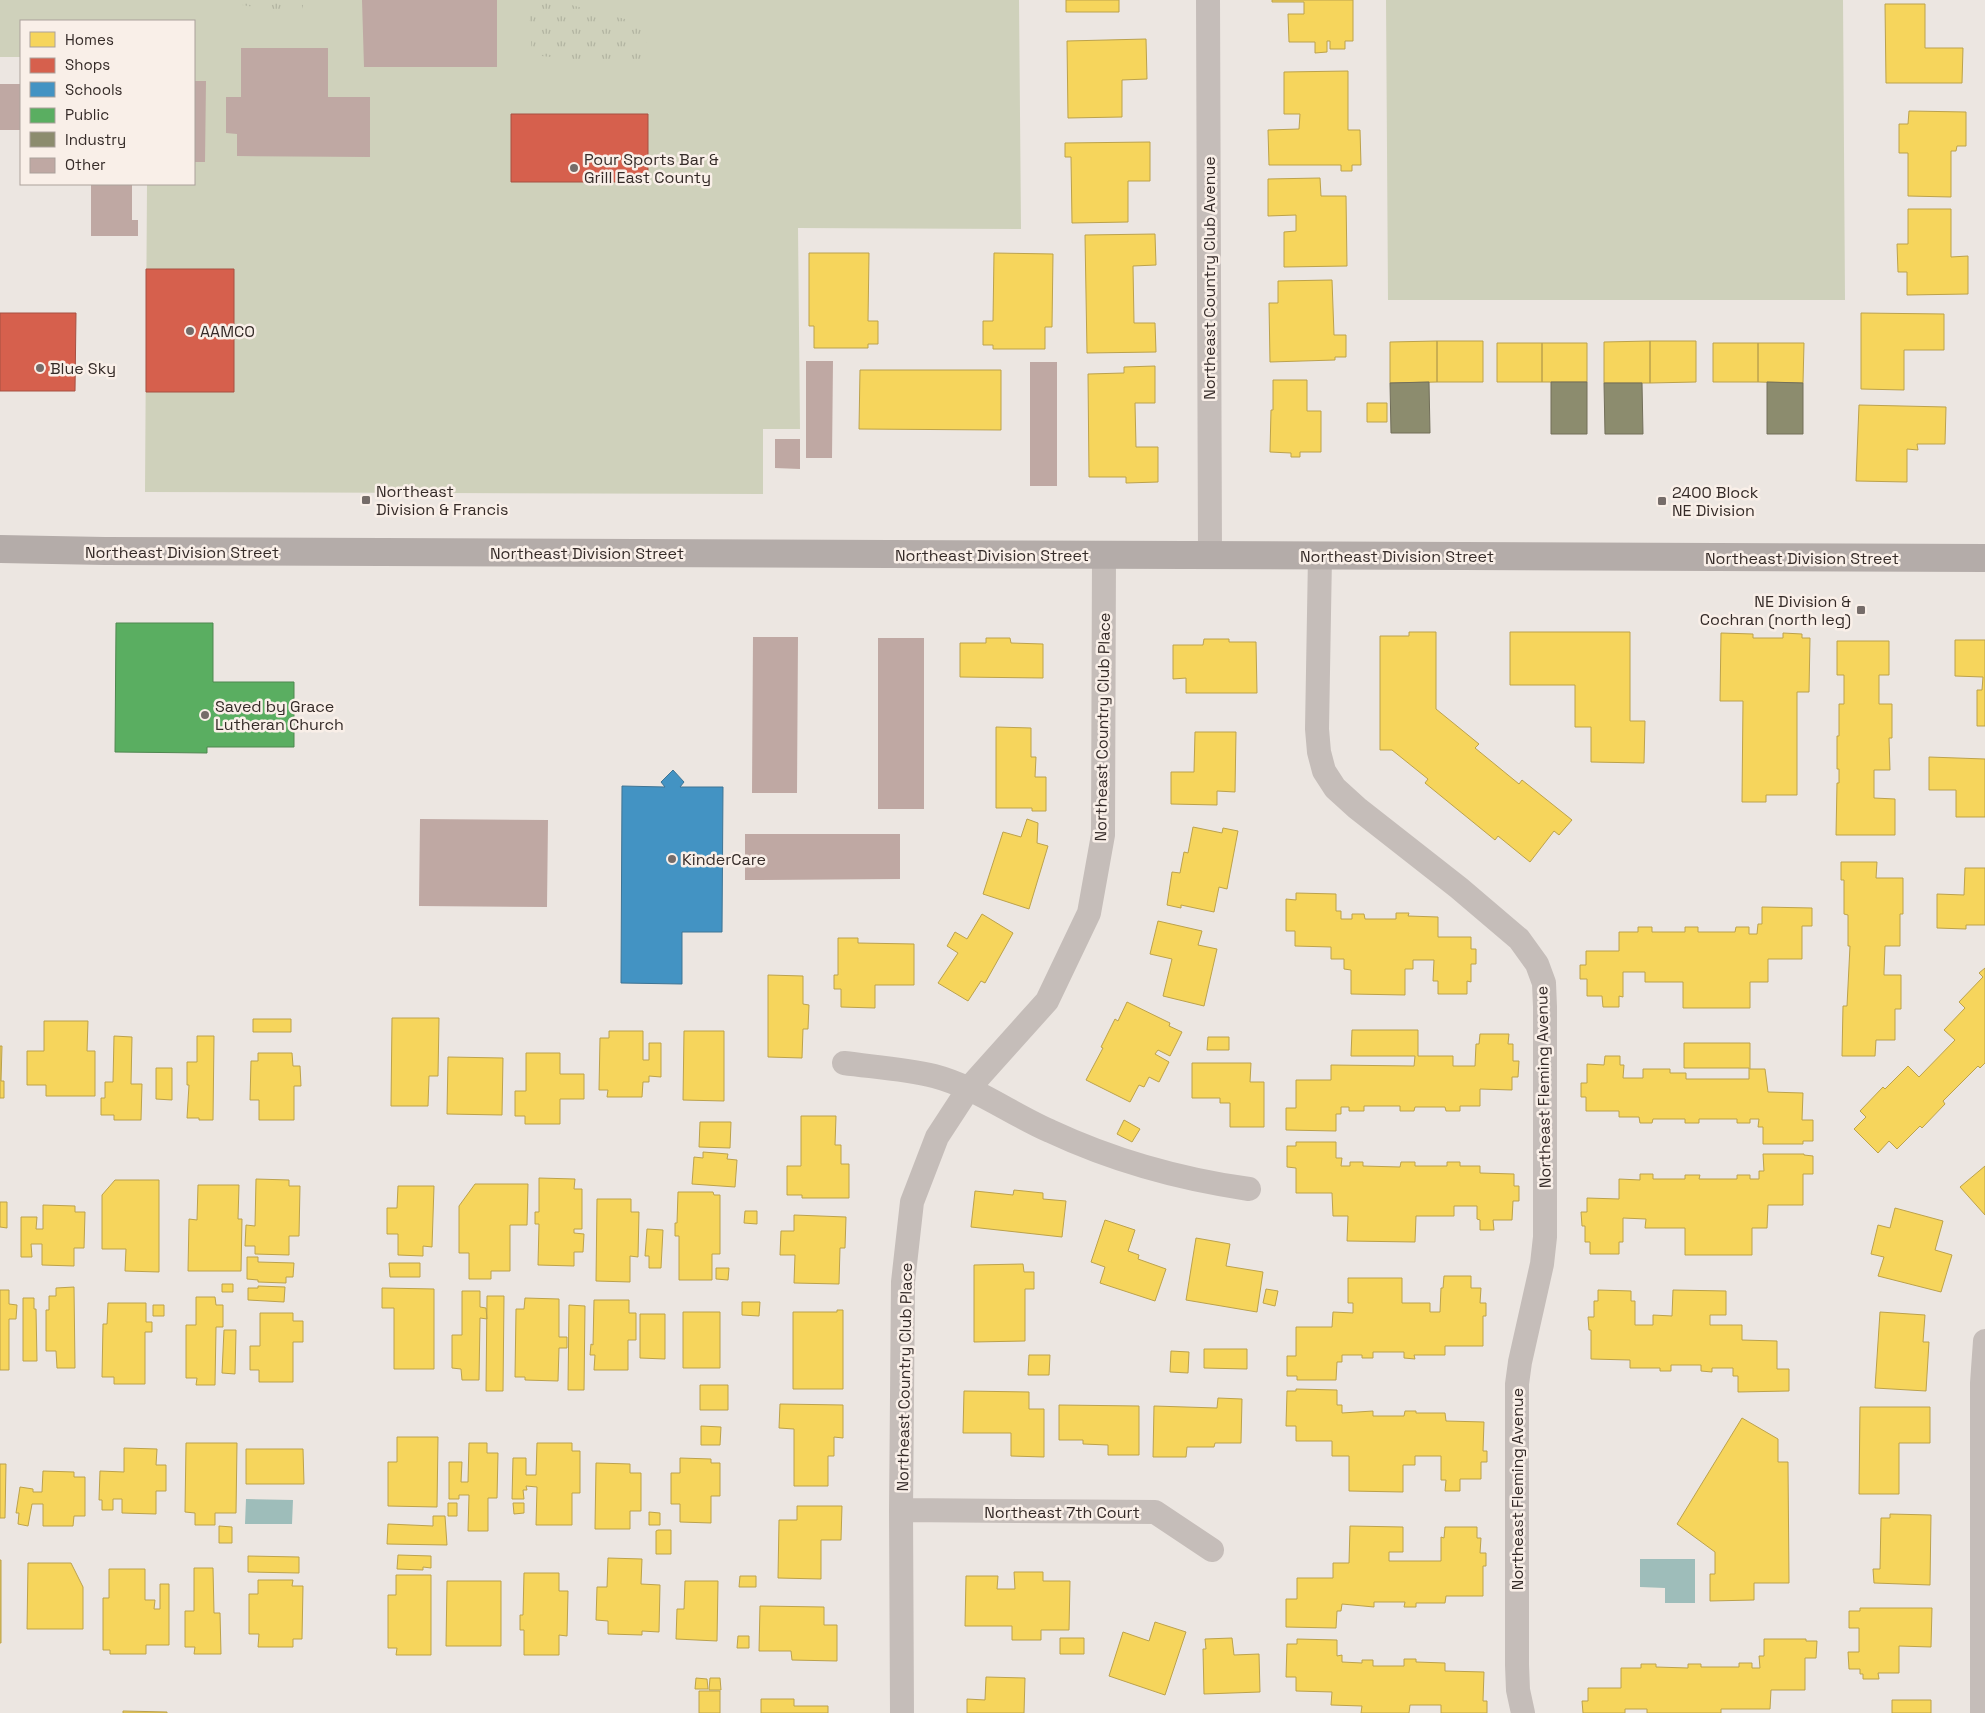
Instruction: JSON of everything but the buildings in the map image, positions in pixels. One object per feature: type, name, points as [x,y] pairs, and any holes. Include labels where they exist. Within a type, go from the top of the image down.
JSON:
[{"type":"main road","name":"Northeast Division Street","points":[[0,549],[97,551],[1985,558]]},
{"type":"street","name":"Northeast Country Club Avenue","points":[[1208,0],[1210,556]]},
{"type":"street","name":"Northeast Country Club Place","points":[[902,1713],[903,1282],[912,1202],[937,1137],[969,1088],[1047,1001],[1089,913],[1104,836],[1104,555]]},
{"type":"street","name":"Northeast Fleming Avenue","points":[[1320,556],[1317,729],[1319,752],[1324,771],[1335,788],[1357,808],[1459,888],[1519,939],[1537,964],[1544,984],[1545,1237],[1542,1264],[1520,1362],[1516,1416],[1517,1665],[1518,1690],[1523,1713]]},
{"type":"street","points":[[844,1062],[934,1076],[969,1088],[1048,1130],[1125,1163],[1207,1183],[1249,1189]]},
{"type":"street","points":[[1982,1713],[1982,1383],[1985,1341]]},
{"type":"street","name":"Northeast 7th Court","points":[[901,1510],[1155,1512],[1212,1550]]},
{"type":"green space","points":[[0,0],[1019,0],[1021,229],[798,228],[800,429],[763,429],[763,494],[145,492],[147,185],[195,185],[195,20],[20,20],[20,57],[0,57]]},
{"type":"green space","points":[[211,0],[303,0],[303,15]]},
{"type":"green space","points":[[528,0],[552,0],[652,26],[639,66],[532,55]]},
{"type":"green space","points":[[1386,0],[1843,0],[1845,300],[1388,300]]},
{"type":"water","points":[[246,1499],[293,1500],[292,1524],[245,1524]]},
{"type":"water","points":[[1640,1559],[1695,1559],[1695,1603],[1665,1603],[1665,1588],[1640,1587]]},
{"type":"place","name":"Pour Sports Bar & Grill East County","points":[[574,168]]},
{"type":"place","name":"AAMCO","points":[[190,331]]},
{"type":"place","name":"Blue Sky","points":[[40,368]]},
{"type":"place","name":"Northeast Division & Francis","points":[[366,500]]},
{"type":"place","name":"2400 Block NE Division","points":[[1662,501]]},
{"type":"place","name":"NE Division & Cochran (north leg)","points":[[1861,610]]},
{"type":"place","name":"Saved by Grace Lutheran Church","points":[[205,715]]},
{"type":"place","name":"KinderCare","points":[[672,859]]}]
